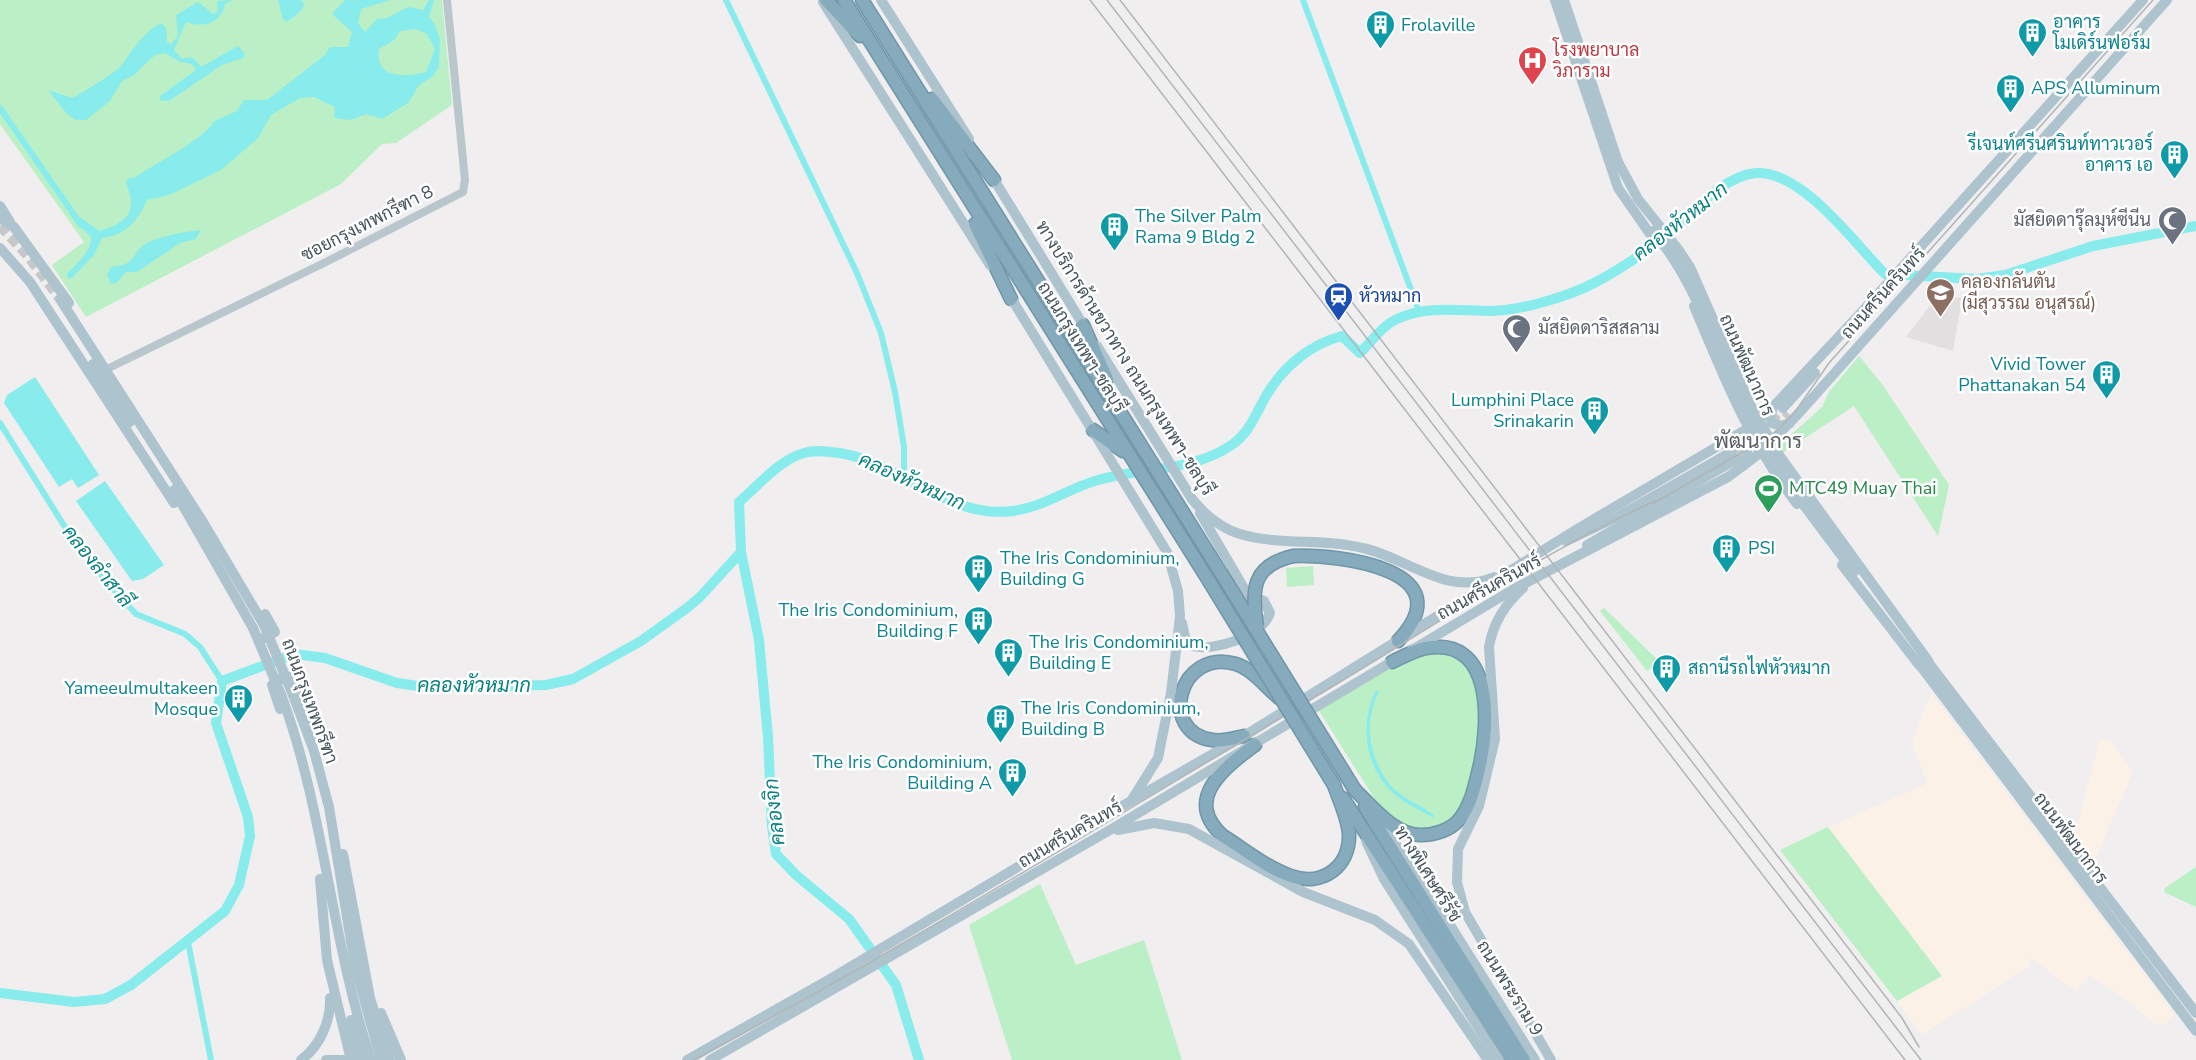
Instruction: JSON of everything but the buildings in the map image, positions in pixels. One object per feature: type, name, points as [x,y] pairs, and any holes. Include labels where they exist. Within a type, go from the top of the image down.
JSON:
[{"type":"highway","points":[[824,0],[879,56]]},
{"type":"highway","name":"ถนนกรุงเทพฯ-ชลบุรี","points":[[844,0],[1290,714]]},
{"type":"highway","name":"ถนนกรุงเทพฯ-ชลบุรี","points":[[862,0],[1166,481],[1303,706]]},
{"type":"highway","points":[[892,49],[994,180]]},
{"type":"highway","points":[[951,174],[1011,298]]},
{"type":"highway","points":[[1083,325],[1127,422]]},
{"type":"highway","points":[[1093,430],[1129,455]]},
{"type":"highway","points":[[1258,631],[1254,601],[1258,578],[1276,560],[1293,556],[1341,557],[1374,565],[1401,577],[1412,587],[1418,598],[1417,614],[1411,627],[1398,641]]},
{"type":"highway","points":[[1355,790],[1389,822],[1419,835],[1448,829],[1458,820],[1473,791],[1485,742],[1483,683],[1477,670],[1453,650],[1425,648],[1392,662]]},
{"type":"highway","points":[[1244,736],[1212,740],[1193,732],[1181,711],[1180,699],[1184,683],[1189,677],[1207,664],[1227,662],[1247,670],[1280,699]]},
{"type":"highway","name":"ทางพิเศษศรีรัช","points":[[1303,706],[1524,1060]]},
{"type":"highway","name":"ทางพิเศษศรีรัช","points":[[1290,714],[1512,1060]]},
{"type":"highway","points":[[1255,745],[1224,768],[1210,787],[1206,802],[1210,819],[1223,836],[1289,876],[1305,880],[1320,879],[1332,873],[1348,850],[1349,831],[1335,785]]},
{"type":"main road","points":[[824,0],[1167,552],[1178,591],[1185,637],[1192,646],[1215,648],[1232,642],[1263,624],[1270,613],[1264,601],[1249,596],[1192,499]]},
{"type":"main road","name":"ทางบริการด้านขวาทาง ถนนกรุงเทพฯ-ชลบุรี","points":[[881,0],[1192,499],[1212,519],[1240,534],[1340,543],[1366,548],[1452,583],[1468,584],[1488,579],[1519,566]]},
{"type":"main road","name":"ถนนพัฒนาการ","points":[[1555,0],[1613,163],[1631,196],[1686,269],[1762,437],[1855,571],[2196,1031]]},
{"type":"main road","name":"ถนนพัฒนาการ","points":[[1564,0],[1613,163]]},
{"type":"main road","name":"ถนนศรีนครินทร์","points":[[710,1060],[867,965],[879,950],[1244,736],[1549,547],[1735,459],[1760,453],[1771,442],[1782,415],[1884,291],[2143,0]]},
{"type":"main road","name":"ถนนศรีนครินทร์","points":[[687,1060],[867,965],[888,959],[1255,745],[1735,459],[1747,429],[1758,420],[1782,415],[1902,293],[2167,0]]},
{"type":"main road","points":[[0,206],[14,227]]},
{"type":"main road","name":"ถนนกรุงเทพกรีฑา","points":[[0,218],[14,227],[187,524],[199,525]]},
{"type":"main road","name":"ถนนพัฒนาการ","points":[[1656,231],[1672,241],[1696,278],[1751,406],[1779,455],[1924,663]]},
{"type":"main road","name":"ถนนพัฒนาการ","points":[[1656,231],[1663,250],[1685,288],[1726,383],[1760,453],[1799,507],[1924,663],[2196,1013]]},
{"type":"main road","name":"ถนนกรุงเทพกรีฑา","points":[[0,242],[3,251],[30,282],[56,301],[111,367],[202,512],[199,525],[258,627],[314,751],[329,807],[361,1013]]},
{"type":"main road","points":[[1726,383],[1734,385],[1738,376]]},
{"type":"main road","points":[[1751,406],[1761,411],[1782,415],[1779,455]]},
{"type":"main road","points":[[1514,589],[1735,459],[1766,469],[1778,478]]},
{"type":"main road","points":[[1799,507],[1800,501],[1808,497]]},
{"type":"main road","points":[[218,555],[229,555],[275,632],[273,635],[254,640],[213,568],[218,555]]},
{"type":"main road","points":[[1530,582],[1508,603],[1492,633],[1489,647],[1494,739],[1479,806],[1458,849],[1457,882],[1465,912],[1551,1060]]},
{"type":"main road","points":[[1131,801],[1148,778],[1163,741],[1180,616]]},
{"type":"main road","points":[[303,757],[292,744],[272,685],[274,682],[291,675],[297,678],[315,732],[317,745],[314,751]]},
{"type":"main road","name":"ถนนกรุงเทพกรีฑา","points":[[288,696],[303,757],[336,931],[361,1013]]},
{"type":"main road","points":[[329,807],[342,849],[370,998],[390,1060]]},
{"type":"main road","points":[[1351,811],[1384,879],[1499,1060]]},
{"type":"main road","name":"ถนนพระราม 9","points":[[1372,817],[1409,860],[1535,1060]]},
{"type":"main road","points":[[1086,844],[1119,830],[1142,824],[1174,825],[1189,829],[1303,892],[1375,920],[1409,944],[1488,1060]]},
{"type":"main road","points":[[301,1060],[319,1040],[328,1018],[330,1002],[319,843]]},
{"type":"main road","points":[[326,1060],[333,1058],[359,1060],[340,972],[336,931]]},
{"type":"main road","points":[[327,960],[349,1054]]},
{"type":"main road","points":[[364,962],[379,1009],[401,1060]]},
{"type":"main road","points":[[361,1013],[371,1060]]},
{"type":"main road","points":[[361,1013],[381,1060]]},
{"type":"street","name":"ซอยกรุงเทพกรีฑา 8","points":[[111,367],[463,192],[465,180],[447,0]]},
{"type":"shaded area","name":"คลองกลันตัน (มีสุวรรณ อนุสรณ์)","points":[[1938,295],[1962,298],[1953,351],[1906,337]]},
{"type":"shaded area","points":[[1931,693],[2175,1015],[2166,1023],[2159,1025],[2152,1022],[2123,997],[2089,975],[2076,992],[2031,958],[2029,961],[2031,965],[1922,1035],[1897,1001],[1941,976],[1828,827],[1927,783],[1912,742]]},
{"type":"shaded area","points":[[2100,739],[2113,742],[2133,773],[2092,867],[2073,841]]},
{"type":"green space","points":[[0,0],[442,0],[452,105],[396,143],[382,144],[341,184],[86,317],[52,265],[84,242],[0,124]]},
{"type":"green space","points":[[1859,356],[1882,384],[1949,485],[1938,536],[1854,406],[1782,453],[1780,449],[1784,441],[1822,407],[1829,392]]},
{"type":"green space","points":[[1313,566],[1314,585],[1287,587],[1286,568]]},
{"type":"green space","points":[[1604,608],[1660,662],[1647,671],[1600,611]]},
{"type":"green space","points":[[1425,648],[1466,658],[1485,698],[1468,805],[1436,833],[1390,823],[1316,706]]},
{"type":"green space","points":[[1828,827],[1942,976],[1897,1001],[1780,850]]},
{"type":"green space","points":[[2196,867],[2196,907],[2164,892],[2165,888]]},
{"type":"green space","points":[[1040,884],[1076,965],[1144,940],[1182,1060],[1012,1060],[969,925]]},
{"type":"water","points":[[233,0],[225,4],[220,16],[211,23],[199,25],[186,22],[174,50],[182,59],[188,57],[193,59],[201,67],[238,46],[245,54],[243,58],[222,65],[169,101],[160,100],[160,96],[196,70],[192,64],[180,62],[165,53],[155,55],[134,75],[122,81],[110,101],[86,120],[76,120],[68,115],[48,90],[73,98],[117,70],[138,42],[161,23],[166,28],[167,42],[171,44],[178,36],[176,15],[198,2],[213,14],[218,11],[217,1]]},
{"type":"water","points":[[278,0],[302,0],[304,5],[302,10],[287,22],[283,19]]},
{"type":"water","points":[[345,0],[390,0],[361,9],[358,23],[365,32],[377,19],[387,18],[408,7],[423,10],[429,0],[434,0],[429,17],[440,39],[439,68],[432,77],[419,85],[408,103],[382,119],[367,114],[350,120],[334,118],[335,107],[314,97],[300,98],[271,115],[258,138],[221,170],[169,195],[147,200],[130,226],[118,234],[102,238],[94,255],[72,278],[68,278],[67,274],[83,257],[91,242],[91,237],[76,222],[78,218],[100,231],[118,224],[124,220],[130,209],[131,201],[126,183],[128,178],[134,178],[190,143],[213,122],[237,111],[244,100],[267,100],[325,55],[330,47],[348,47],[352,32],[332,14]],"holes":[[[416,29],[427,34],[435,49],[426,72],[410,75],[393,74],[381,66],[379,49],[394,40],[400,31]]]},
{"type":"water","points":[[201,230],[196,239],[180,243],[137,272],[126,272],[116,283],[111,284],[107,275],[111,267],[131,261],[138,250],[149,242],[161,237]]},
{"type":"water","points":[[35,377],[99,475],[78,488],[72,479],[59,487],[4,403],[7,395]]},
{"type":"water","points":[[105,481],[164,565],[143,579],[132,581],[76,501]]},
{"type":"water","points":[[1376,690],[1379,692],[1371,715],[1370,727],[1373,752],[1377,763],[1394,789],[1433,814],[1434,818],[1394,794],[1375,768],[1367,742],[1367,729],[1371,703]]},
{"type":"waterway","points":[[726,0],[857,273],[881,333],[895,392],[904,447],[904,479]]},
{"type":"waterway","points":[[1303,0],[1419,311]]},
{"type":"waterway","points":[[0,108],[81,225]]},
{"type":"waterway","name":"คลองหัวหมาก","points":[[919,1060],[896,985],[849,919],[796,875],[776,854],[759,640],[741,552],[739,502],[786,461],[814,451],[855,456],[943,498],[965,506],[988,511],[1013,511],[1046,502],[1098,480],[1202,460],[1218,453],[1239,439],[1280,376],[1298,358],[1319,345],[1342,336],[1360,353],[1387,325],[1409,315],[1432,310],[1503,310],[1530,306],[1573,292],[1620,269],[1668,234],[1729,182],[1756,173],[1774,175],[1791,183],[1809,196],[1843,228],[1885,274],[1977,279],[2005,275],[2093,246],[2196,226]]},
{"type":"waterway","name":"คลองลำสาลี","points":[[0,423],[63,524],[105,580],[136,614],[185,634],[200,647],[222,681]]},
{"type":"waterway","name":"คลองหัวหมาก","points":[[0,993],[74,1002],[105,999],[131,985],[225,911],[239,885],[250,836],[248,817],[216,723],[222,681],[295,654],[325,658],[397,683],[425,687],[546,685],[573,679],[641,641],[687,608],[741,552]]},
{"type":"waterway","points":[[188,942],[211,1060]]},
{"type":"tunnel","points":[[0,226],[27,255],[60,299]]},
{"type":"tunnel","points":[[1735,449],[1757,434],[1783,408]]},
{"type":"tunnel","points":[[1740,457],[1763,441],[1789,414]]},
{"type":"railway","points":[[1090,0],[1905,1060]]},
{"type":"railway","points":[[1107,0],[1921,1060]]},
{"type":"railway","points":[[1120,0],[1902,1018],[1919,1047]]},
{"type":"railway","points":[[1654,503],[1774,434],[1795,412],[1829,363],[2153,0]]},
{"type":"railway","points":[[694,1060],[858,969],[1019,875],[1498,585],[1579,539],[1662,498]]},
{"type":"place","name":"Frolaville","points":[[1380,50]]},
{"type":"place","name":"อาคาร โมเดิร์นฟอร์ม","points":[[2032,58]]},
{"type":"place","name":"โรงพยาบาล วิภาราม","points":[[1532,86]]},
{"type":"place","name":"APS Alluminum","points":[[2010,114]]},
{"type":"place","name":"รีเจนท์ศรีนศรินท์ทาวเวอร์ อาคาร เอ","points":[[2174,180]]},
{"type":"place","name":"มัสยิดดารุ๊ลมุห์ซีนีน","points":[[2172,246]]},
{"type":"place","name":"The Silver Palm Rama 9 Bldg 2","points":[[1114,252]]},
{"type":"place","name":"คลองกลันตัน (มีสุวรรณ อนุสรณ์)","points":[[1940,318]]},
{"type":"place","name":"หัวหมาก","points":[[1338,322]]},
{"type":"place","name":"มัสยิดดาริสสลาม","points":[[1517,354]]},
{"type":"place","name":"Vivid Tower Phattanakan 54","points":[[2107,400]]},
{"type":"place","name":"Lumphini Place Srinakarin","points":[[1595,436]]},
{"type":"place","name":"MTC49 Muay Thai","points":[[1768,514]]},
{"type":"place","name":"PSI","points":[[1727,574]]},
{"type":"place","name":"The Iris Condominium, Building G","points":[[979,594]]},
{"type":"place","name":"The Iris Condominium, Building F","points":[[979,646]]},
{"type":"place","name":"The Iris Condominium, Building E","points":[[1008,678]]},
{"type":"place","name":"สถานีรถไฟหัวหมาก","points":[[1667,694]]},
{"type":"place","name":"Yameeulmultakeen Mosque","points":[[239,724]]},
{"type":"place","name":"The Iris Condominium, Building B","points":[[1000,744]]},
{"type":"place","name":"The Iris Condominium, Building A","points":[[1013,798]]},
{"type":"district","name":"พัฒนาการ","points":[[1758,441]]},
{"type":"water label","name":"คลองจิก","points":[[774,812]]}]
